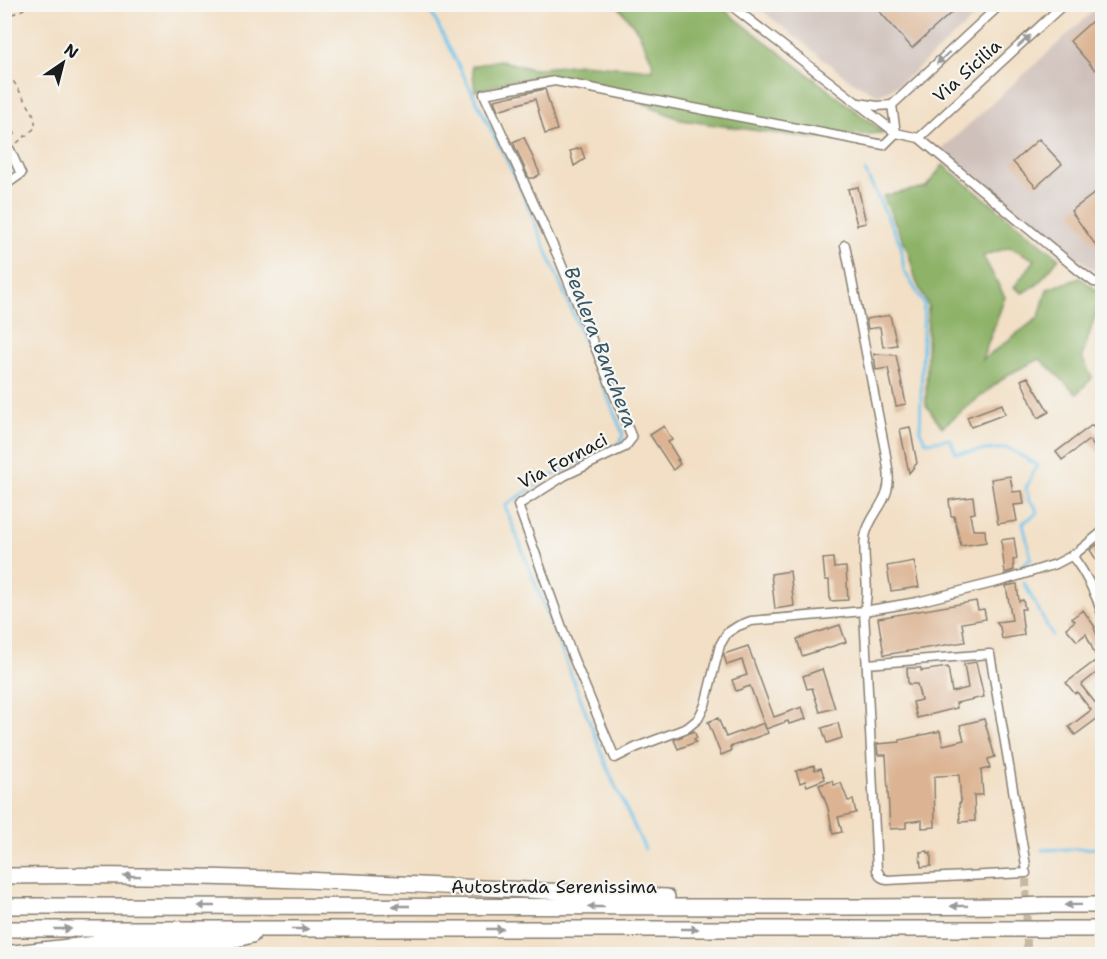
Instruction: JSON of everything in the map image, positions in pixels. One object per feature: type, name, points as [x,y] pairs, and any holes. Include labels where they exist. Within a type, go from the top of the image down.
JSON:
[{"type":"highway","points":[[4,874],[302,879],[862,907]]},
{"type":"highway","name":"Autostrada Serenissima","points":[[4,906],[862,907],[1102,904]]},
{"type":"highway","points":[[4,929],[1102,928]]},
{"type":"highway","points":[[4,954],[97,944],[228,941],[276,929]]},
{"type":"street","points":[[729,4],[896,133],[919,138],[1078,270],[1094,282],[1102,283]]},
{"type":"street","name":"Via Sicilia","points":[[892,105],[1001,4]]},
{"type":"street","name":"Via Sicilia","points":[[919,138],[1064,4]]},
{"type":"street","name":"Via Fornaci","points":[[864,611],[751,621],[738,626],[727,633],[720,645],[705,705],[698,719],[687,728],[615,758],[572,655],[518,504],[564,476],[626,447],[632,438],[560,261],[484,94],[555,81],[884,145],[896,133]]},
{"type":"street","points":[[858,103],[877,106],[892,105],[896,133]]},
{"type":"street","points":[[4,186],[21,174],[10,150]]},
{"type":"street","points":[[845,244],[889,479],[887,492],[870,521],[866,535],[867,602],[864,611],[877,870],[881,877],[887,880],[1026,870],[990,654],[867,664]]},
{"type":"street","points":[[864,611],[917,602],[1005,580],[1056,564],[1102,532]]},
{"type":"street","points":[[1072,555],[1099,603],[1102,614]]},
{"type":"path","points":[[4,18],[35,4]]},
{"type":"path","points":[[4,66],[33,113],[36,127],[10,150]]},
{"type":"shaded area","points":[[755,5],[988,5],[899,85],[878,95],[851,81]]},
{"type":"shaded area","points":[[1102,5],[1102,277],[942,149]]},
{"type":"green space","points":[[617,5],[718,5],[884,133],[809,138],[681,120],[600,84],[553,75],[510,81],[475,91],[472,66],[499,60],[532,69],[581,64],[653,70],[652,61],[638,31]]},
{"type":"green space","points":[[943,165],[1059,258],[1037,285],[1022,293],[1014,287],[1035,260],[1010,247],[983,256],[1005,297],[982,360],[1039,317],[1047,289],[1080,278],[1102,294],[1082,357],[1092,378],[1077,394],[1040,359],[1009,374],[942,427],[926,405],[928,306],[916,281],[908,251],[883,196],[926,187]]},
{"type":"building","points":[[873,4],[961,4],[912,48]]},
{"type":"building","points":[[1102,12],[1102,63],[1095,70],[1070,41]]},
{"type":"building","points":[[545,89],[557,130],[545,134],[535,99],[498,110],[494,100]]},
{"type":"building","points":[[4,117],[15,134],[4,141]]},
{"type":"building","points":[[524,137],[540,174],[534,178],[529,178],[513,142]]},
{"type":"building","points":[[1039,139],[1062,164],[1036,187],[1013,162]]},
{"type":"building","points":[[581,148],[585,159],[574,166],[570,151]]},
{"type":"building","points":[[858,187],[866,223],[857,225],[848,189]]},
{"type":"building","points":[[1102,188],[1102,254],[1071,211]]},
{"type":"building","points":[[890,315],[897,345],[883,347],[880,327],[868,329],[866,319]]},
{"type":"building","points":[[874,354],[896,355],[906,404],[896,406],[888,368],[876,370]]},
{"type":"building","points":[[1028,377],[1049,412],[1038,418],[1021,380]]},
{"type":"building","points":[[1002,404],[1005,414],[971,427],[967,417]]},
{"type":"building","points":[[1092,425],[1102,440],[1102,449],[1098,452],[1089,440],[1062,460],[1056,452]]},
{"type":"building","points":[[664,426],[672,440],[668,442],[680,464],[673,470],[650,435]]},
{"type":"building","points":[[910,427],[917,463],[909,473],[900,429]]},
{"type":"building","points":[[1010,476],[1013,492],[1022,491],[1024,504],[1014,505],[1017,521],[998,524],[991,479]]},
{"type":"building","points":[[973,497],[975,513],[970,514],[973,530],[985,530],[986,542],[961,546],[954,516],[951,516],[949,500]]},
{"type":"building","points":[[1014,538],[1017,559],[1013,560],[1014,570],[1005,573],[1001,540]]},
{"type":"building","points":[[1102,541],[1102,569],[1090,550]]},
{"type":"building","points":[[833,558],[834,568],[846,567],[848,600],[830,601],[829,580],[825,580],[823,559]]},
{"type":"building","points":[[914,561],[919,587],[891,591],[887,566]]},
{"type":"building","points":[[790,571],[794,606],[775,609],[771,574]]},
{"type":"building","points":[[1017,584],[1019,601],[1023,600],[1025,609],[1021,609],[1024,635],[1002,639],[1000,627],[996,622],[1012,620],[1006,586]]},
{"type":"building","points":[[976,601],[978,610],[984,609],[986,619],[962,623],[965,642],[884,655],[878,618]]},
{"type":"building","points":[[1083,610],[1095,627],[1102,647],[1102,653],[1096,657],[1086,634],[1077,641],[1066,628],[1075,621],[1072,618]]},
{"type":"building","points":[[840,625],[846,642],[802,656],[797,639]]},
{"type":"building","points":[[748,646],[774,717],[802,707],[806,719],[789,724],[788,721],[766,729],[750,686],[736,691],[732,680],[747,675],[742,660],[727,665],[724,656],[724,654]]},
{"type":"building","points":[[1095,661],[1101,669],[1081,685],[1097,705],[1102,701],[1102,715],[1075,735],[1069,727],[1091,710],[1077,692],[1075,694],[1066,683]]},
{"type":"building","points":[[976,662],[984,697],[956,703],[957,708],[917,718],[913,702],[921,700],[917,684],[908,684],[907,668],[921,668],[921,671],[948,667],[952,692],[968,688],[964,664]]},
{"type":"building","points":[[822,669],[835,708],[820,712],[812,688],[807,689],[803,676]]},
{"type":"building","points":[[718,718],[726,737],[764,723],[768,733],[730,747],[731,751],[721,755],[708,722]]},
{"type":"building","points":[[984,719],[995,757],[988,759],[990,768],[981,770],[983,795],[974,795],[975,821],[960,822],[959,775],[937,776],[934,777],[935,827],[922,828],[922,820],[906,822],[906,828],[890,829],[886,755],[878,755],[877,744],[900,742],[900,740],[940,731],[943,745],[964,740],[960,725]]},
{"type":"building","points":[[838,723],[842,738],[827,743],[822,728]]},
{"type":"building","points":[[694,731],[696,742],[678,749],[674,740]]},
{"type":"building","points":[[814,765],[815,770],[821,768],[825,779],[807,786],[805,781],[800,783],[796,771]]},
{"type":"building","points":[[832,781],[834,785],[841,783],[848,801],[853,800],[856,813],[838,817],[842,832],[833,834],[828,808],[819,785]]},
{"type":"building","points":[[920,852],[931,853],[931,866],[921,867]]},
{"type":"waterway","name":"Bealera Banchera","points":[[427,4],[517,180],[623,434],[620,443],[545,479],[505,506],[612,779],[645,849]]},
{"type":"waterway","points":[[865,171],[901,245],[904,270],[924,304],[920,431],[926,442],[950,439],[956,453],[1008,448],[1037,465],[1026,488],[1029,501],[1035,506],[1037,513],[1023,523],[1031,558],[1020,567]]},
{"type":"waterway","points":[[1024,583],[1052,635]]},
{"type":"waterway","points":[[1042,850],[1102,848]]},
{"type":"tunnel","points":[[1026,867],[1027,954]]}]
